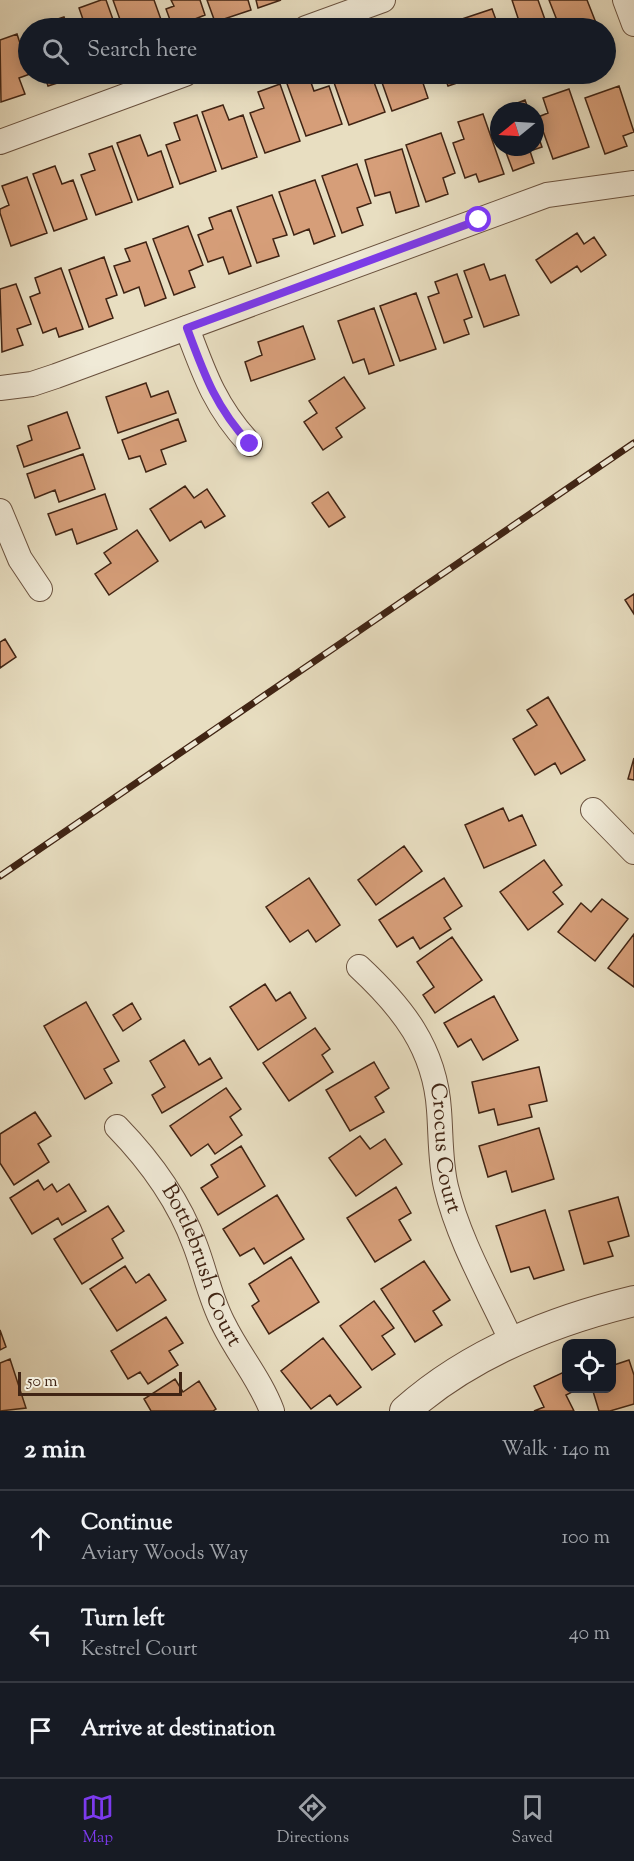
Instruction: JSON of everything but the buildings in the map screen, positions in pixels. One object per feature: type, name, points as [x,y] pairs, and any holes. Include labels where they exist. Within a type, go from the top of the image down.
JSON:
[{"type":"street","points":[[334,18],[383,0]]},
{"type":"street","points":[[625,0],[634,24]]},
{"type":"street","points":[[0,142],[158,84]]},
{"type":"street","points":[[0,388],[32,384],[547,195],[634,183]]},
{"type":"street","points":[[187,328],[215,400],[231,424],[250,444]]},
{"type":"street","points":[[0,511],[20,559],[40,589]]},
{"type":"street","points":[[593,810],[634,852]]},
{"type":"street","name":"Crocus Court","points":[[359,967],[391,997],[406,1016],[428,1059],[439,1107],[441,1158],[452,1209],[512,1342]]},
{"type":"street","name":"Bottlebrush Court","points":[[117,1127],[145,1156],[174,1199],[196,1246],[221,1321],[233,1344],[263,1387],[272,1411]]},
{"type":"street","points":[[405,1411],[456,1372],[512,1342],[590,1311],[634,1301]]},
{"type":"railway","points":[[0,876],[634,443]]},
{"type":"route","points":[[250,444],[231,424],[215,400],[187,328],[479,220]]}]
